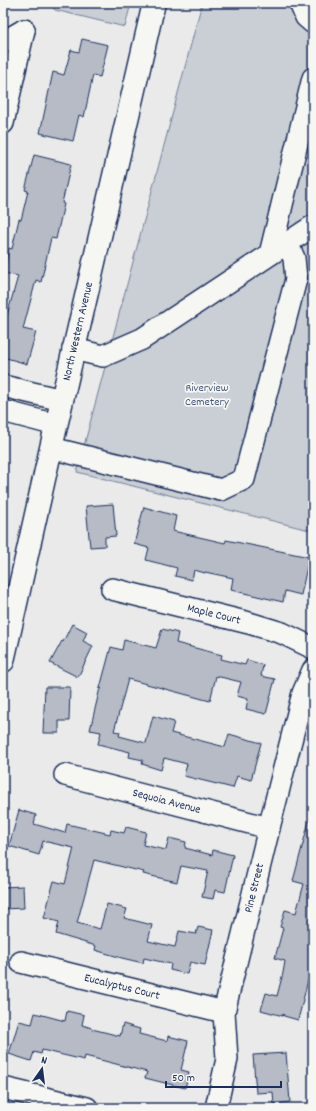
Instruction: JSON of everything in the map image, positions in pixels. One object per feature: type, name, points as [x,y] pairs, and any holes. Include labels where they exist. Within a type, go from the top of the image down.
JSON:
[{"type":"main road","name":"North Western Avenue","points":[[3,661],[73,349],[154,3]]},
{"type":"street","points":[[300,3],[306,17],[313,23]]},
{"type":"street","points":[[3,42],[24,30],[3,123]]},
{"type":"street","points":[[270,254],[313,78]]},
{"type":"street","points":[[73,349],[103,356],[142,339],[313,226]]},
{"type":"street","points":[[51,448],[222,490],[244,479],[296,278],[294,258],[287,243]]},
{"type":"street","points":[[3,386],[62,400]]},
{"type":"street","points":[[3,411],[56,425]]},
{"type":"street","name":"Maple Court","points":[[112,589],[249,623],[282,633],[313,648]]},
{"type":"street","name":"Pine Street","points":[[216,1108],[227,1059],[224,1012],[303,693],[313,670]]},
{"type":"street","name":"Sequoia Avenue","points":[[65,775],[269,828]]},
{"type":"street","name":"Eucalyptus Court","points":[[20,962],[224,1012]]},
{"type":"street","points":[[3,1088],[87,1108]]},
{"type":"green space","points":[[48,3],[131,3],[125,27],[55,10]]},
{"type":"green space","name":"Riverview Cemetery","points":[[202,3],[313,3],[313,531],[77,472]]},
{"type":"building","points":[[82,39],[108,45],[100,77],[93,75],[84,117],[79,115],[73,141],[40,133],[53,72],[64,75],[71,50],[79,52]]},
{"type":"building","points":[[34,155],[71,164],[56,239],[51,238],[41,282],[36,280],[23,329],[36,332],[27,364],[3,357],[3,330],[18,276],[4,273],[9,248],[12,249],[19,219],[21,220],[28,191],[25,190]]},
{"type":"building","points":[[113,504],[116,536],[105,537],[105,546],[90,547],[86,506]]},
{"type":"building","points":[[144,507],[176,516],[173,531],[225,543],[226,540],[309,557],[301,595],[285,591],[283,602],[231,590],[233,578],[194,570],[192,580],[175,576],[177,568],[146,560],[149,548],[134,544]]},
{"type":"building","points":[[72,624],[87,632],[83,641],[93,646],[78,677],[50,663]]},
{"type":"building","points":[[162,629],[178,633],[176,643],[222,655],[221,659],[245,665],[247,660],[263,665],[261,676],[275,679],[266,714],[246,709],[248,699],[237,696],[241,682],[216,676],[210,701],[128,679],[114,731],[120,732],[119,736],[146,743],[153,716],[174,722],[171,733],[225,747],[229,734],[261,743],[251,780],[237,776],[233,788],[184,776],[187,764],[164,758],[161,770],[142,764],[143,760],[129,757],[130,752],[98,744],[101,732],[90,730],[111,647],[122,650],[124,640],[156,648]]},
{"type":"building","points":[[45,687],[70,687],[69,721],[59,721],[59,733],[43,733]]},
{"type":"building","points":[[19,810],[36,815],[34,824],[65,833],[67,824],[110,834],[111,830],[124,833],[126,827],[146,832],[143,845],[166,850],[169,838],[186,842],[185,848],[212,855],[213,850],[233,855],[225,892],[215,890],[213,899],[202,897],[208,871],[181,866],[177,882],[143,874],[144,872],[94,860],[77,923],[100,929],[107,904],[127,909],[124,918],[152,925],[148,941],[175,947],[179,931],[196,934],[198,927],[213,930],[205,965],[190,962],[187,974],[170,970],[171,964],[144,958],[143,963],[122,958],[95,950],[96,946],[56,934],[59,922],[44,918],[54,881],[65,884],[74,848],[43,841],[39,855],[9,846]]},
{"type":"building","points":[[309,821],[313,822],[313,981],[308,980],[298,1020],[284,1016],[283,1014],[283,1016],[261,1010],[266,993],[277,996],[283,973],[285,961],[275,958],[283,928],[280,927],[285,910],[296,913],[304,884],[293,881]]},
{"type":"building","points":[[23,886],[24,908],[3,909],[3,887]]},
{"type":"building","points":[[67,1011],[84,1015],[82,1025],[120,1036],[123,1024],[140,1029],[139,1034],[167,1041],[168,1036],[188,1041],[181,1070],[189,1072],[185,1088],[145,1078],[147,1072],[85,1056],[84,1060],[42,1050],[41,1054],[34,1052],[31,1061],[9,1054],[19,1021],[32,1024],[35,1013],[65,1021]]},
{"type":"building","points":[[286,1053],[290,1102],[274,1104],[273,1092],[256,1093],[253,1055]]}]
